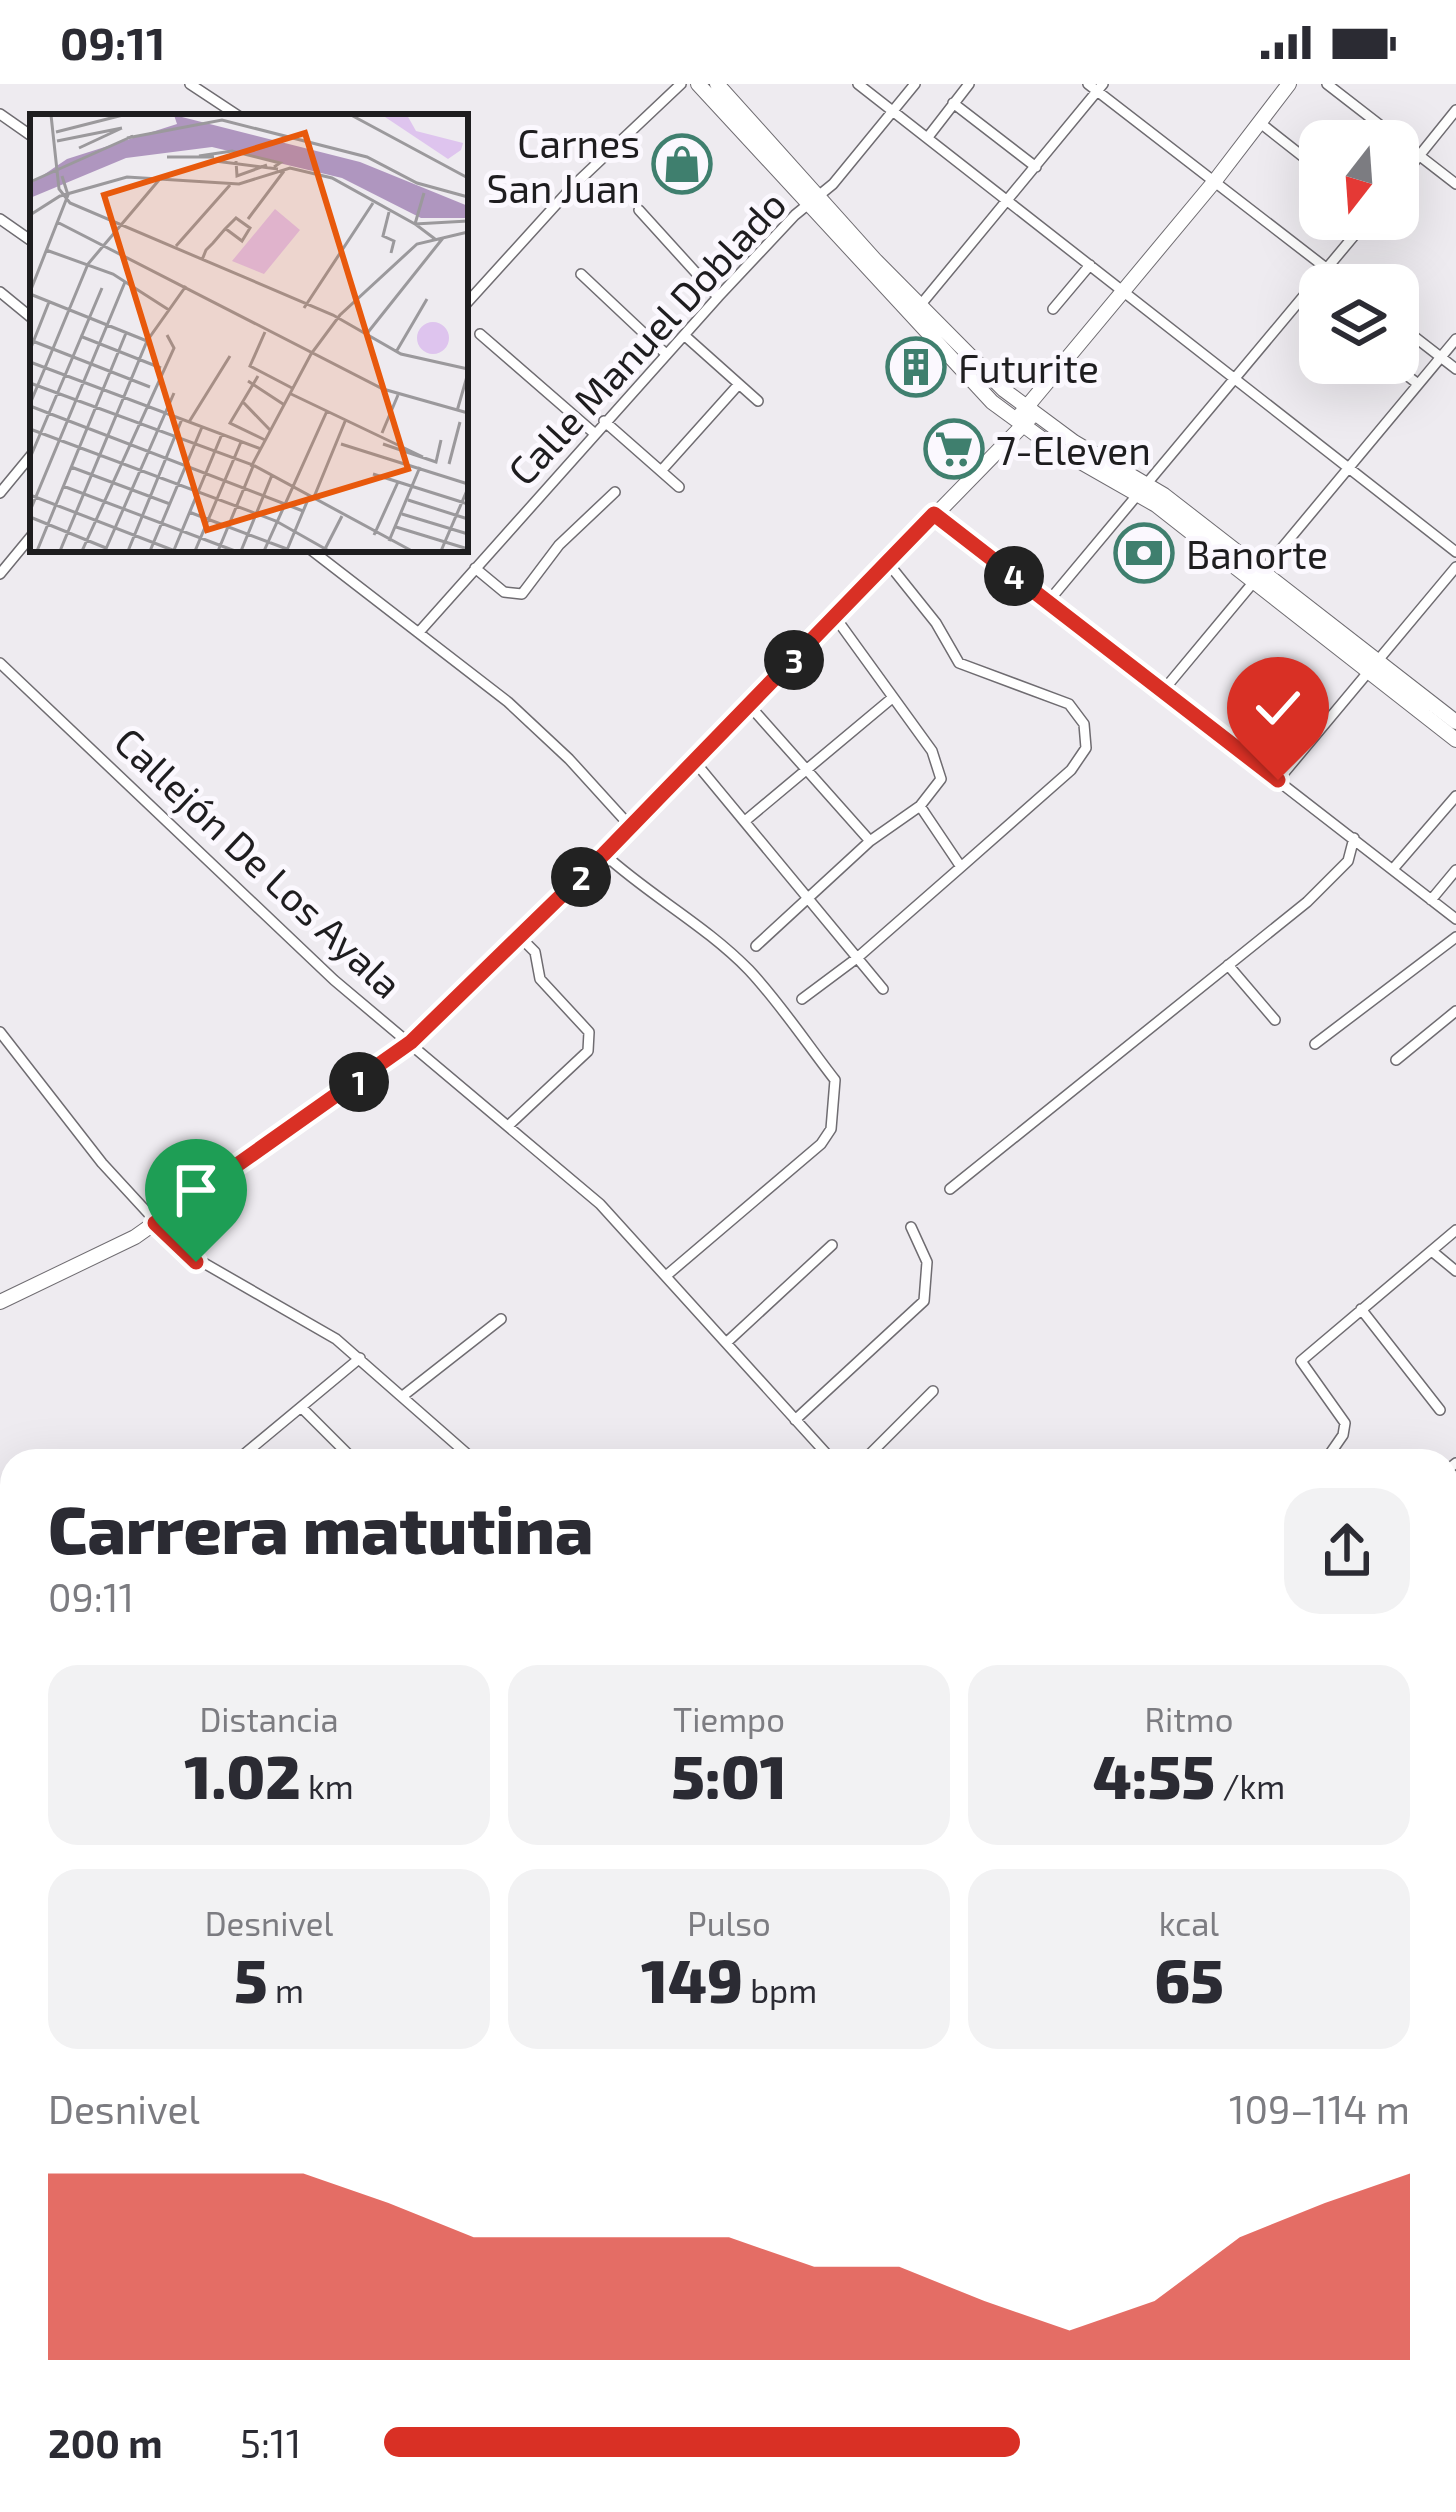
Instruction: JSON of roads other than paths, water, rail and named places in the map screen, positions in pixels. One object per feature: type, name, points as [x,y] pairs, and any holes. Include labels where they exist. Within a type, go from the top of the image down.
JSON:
[{"type":"street","points":[[190,84],[235,114]]},
{"type":"street","points":[[468,302],[572,187],[682,84]]},
{"type":"street","points":[[698,84],[717,88],[915,311],[1048,444],[1144,489]]},
{"type":"street","points":[[859,84],[1456,552]]},
{"type":"street","name":"Calle Manuel Doblado","points":[[420,631],[604,421],[814,201],[915,84]]},
{"type":"street","points":[[928,137],[969,84]]},
{"type":"street","points":[[0,1302],[122,1244],[411,1042],[604,854],[993,457],[1289,84]]},
{"type":"street","points":[[1327,84],[1373,120]]},
{"type":"street","points":[[915,311],[1036,167],[1096,86],[1322,264]]},
{"type":"street","points":[[953,104],[1036,167]]},
{"type":"street","points":[[1456,110],[1419,156],[1456,184]]},
{"type":"street","points":[[0,114],[30,135]]},
{"type":"street","points":[[1259,122],[1299,153]]},
{"type":"street","points":[[639,210],[718,297]]},
{"type":"street","points":[[0,219],[30,240]]},
{"type":"street","points":[[1330,264],[1350,240]]},
{"type":"street","points":[[1053,309],[1090,265]]},
{"type":"street","points":[[581,274],[665,354]]},
{"type":"street","points":[[0,292],[30,317]]},
{"type":"street","points":[[1047,603],[1299,302]]},
{"type":"street","points":[[480,334],[594,433]]},
{"type":"street","points":[[684,335],[758,401]]},
{"type":"street","points":[[1419,383],[1456,339]]},
{"type":"street","points":[[1419,340],[1456,368]]},
{"type":"street","points":[[1162,692],[1418,384]]},
{"type":"street","points":[[661,471],[739,385]]},
{"type":"street","points":[[1024,418],[1144,489],[1374,667],[1456,740]]},
{"type":"street","points":[[604,421],[680,487]]},
{"type":"street","points":[[993,457],[1015,445],[1048,444]]},
{"type":"street","points":[[0,493],[30,458]]},
{"type":"street","points":[[475,568],[504,592],[522,594],[559,545],[615,492]]},
{"type":"street","points":[[934,514],[1456,919]]},
{"type":"street","points":[[0,574],[30,538]]},
{"type":"street","points":[[314,552],[420,631],[545,735],[630,826]]},
{"type":"street","points":[[802,999],[857,958],[1071,770],[1082,758],[1088,736],[1069,704],[959,663],[936,623],[888,563]]},
{"type":"street","points":[[1278,780],[1456,567]]},
{"type":"street","points":[[756,946],[938,786],[940,766],[924,739],[835,617]]},
{"type":"street","name":"Callejón De Los Ayala","points":[[0,663],[311,960],[600,1204],[822,1449]]},
{"type":"street","points":[[1374,667],[1456,722]]},
{"type":"street","points":[[745,821],[891,699]]},
{"type":"street","points":[[749,705],[870,841]]},
{"type":"street","points":[[694,761],[883,989]]},
{"type":"street","points":[[1393,869],[1456,796]]},
{"type":"street","points":[[920,806],[961,867]]},
{"type":"street","points":[[950,1189],[1327,884],[1348,860],[1354,838]]},
{"type":"street","points":[[604,854],[749,971],[835,1080],[831,1129],[821,1144],[667,1275]]},
{"type":"street","points":[[1431,900],[1456,870]]},
{"type":"street","points":[[509,1125],[588,1051],[591,1042],[589,1032],[540,979],[535,952],[520,937]]},
{"type":"street","points":[[1315,1044],[1456,937]]},
{"type":"street","points":[[1228,965],[1275,1020]]},
{"type":"street","points":[[1396,1060],[1456,1011]]},
{"type":"street","points":[[0,1032],[155,1223],[196,1262],[300,1316],[360,1358],[463,1449]]},
{"type":"street","points":[[0,1062],[15,1052]]},
{"type":"street","points":[[795,1420],[927,1296],[925,1253],[911,1228]]},
{"type":"street","points":[[1333,1449],[1345,1423],[1300,1361],[1456,1230]]},
{"type":"street","points":[[726,1343],[832,1245]]},
{"type":"street","points":[[1433,1252],[1456,1271]]},
{"type":"street","points":[[1361,1309],[1440,1410]]},
{"type":"street","points":[[404,1395],[501,1319]]},
{"type":"street","points":[[250,1449],[360,1358]]},
{"type":"street","points":[[875,1449],[933,1391]]},
{"type":"street","points":[[301,1407],[343,1449]]},
{"type":"place","name":"Carnes San Juan","points":[[682,164]]},
{"type":"place","name":"Futurite","points":[[916,367]]},
{"type":"place","name":"7-Eleven","points":[[954,449]]},
{"type":"place","name":"Banorte","points":[[1144,553]]}]
